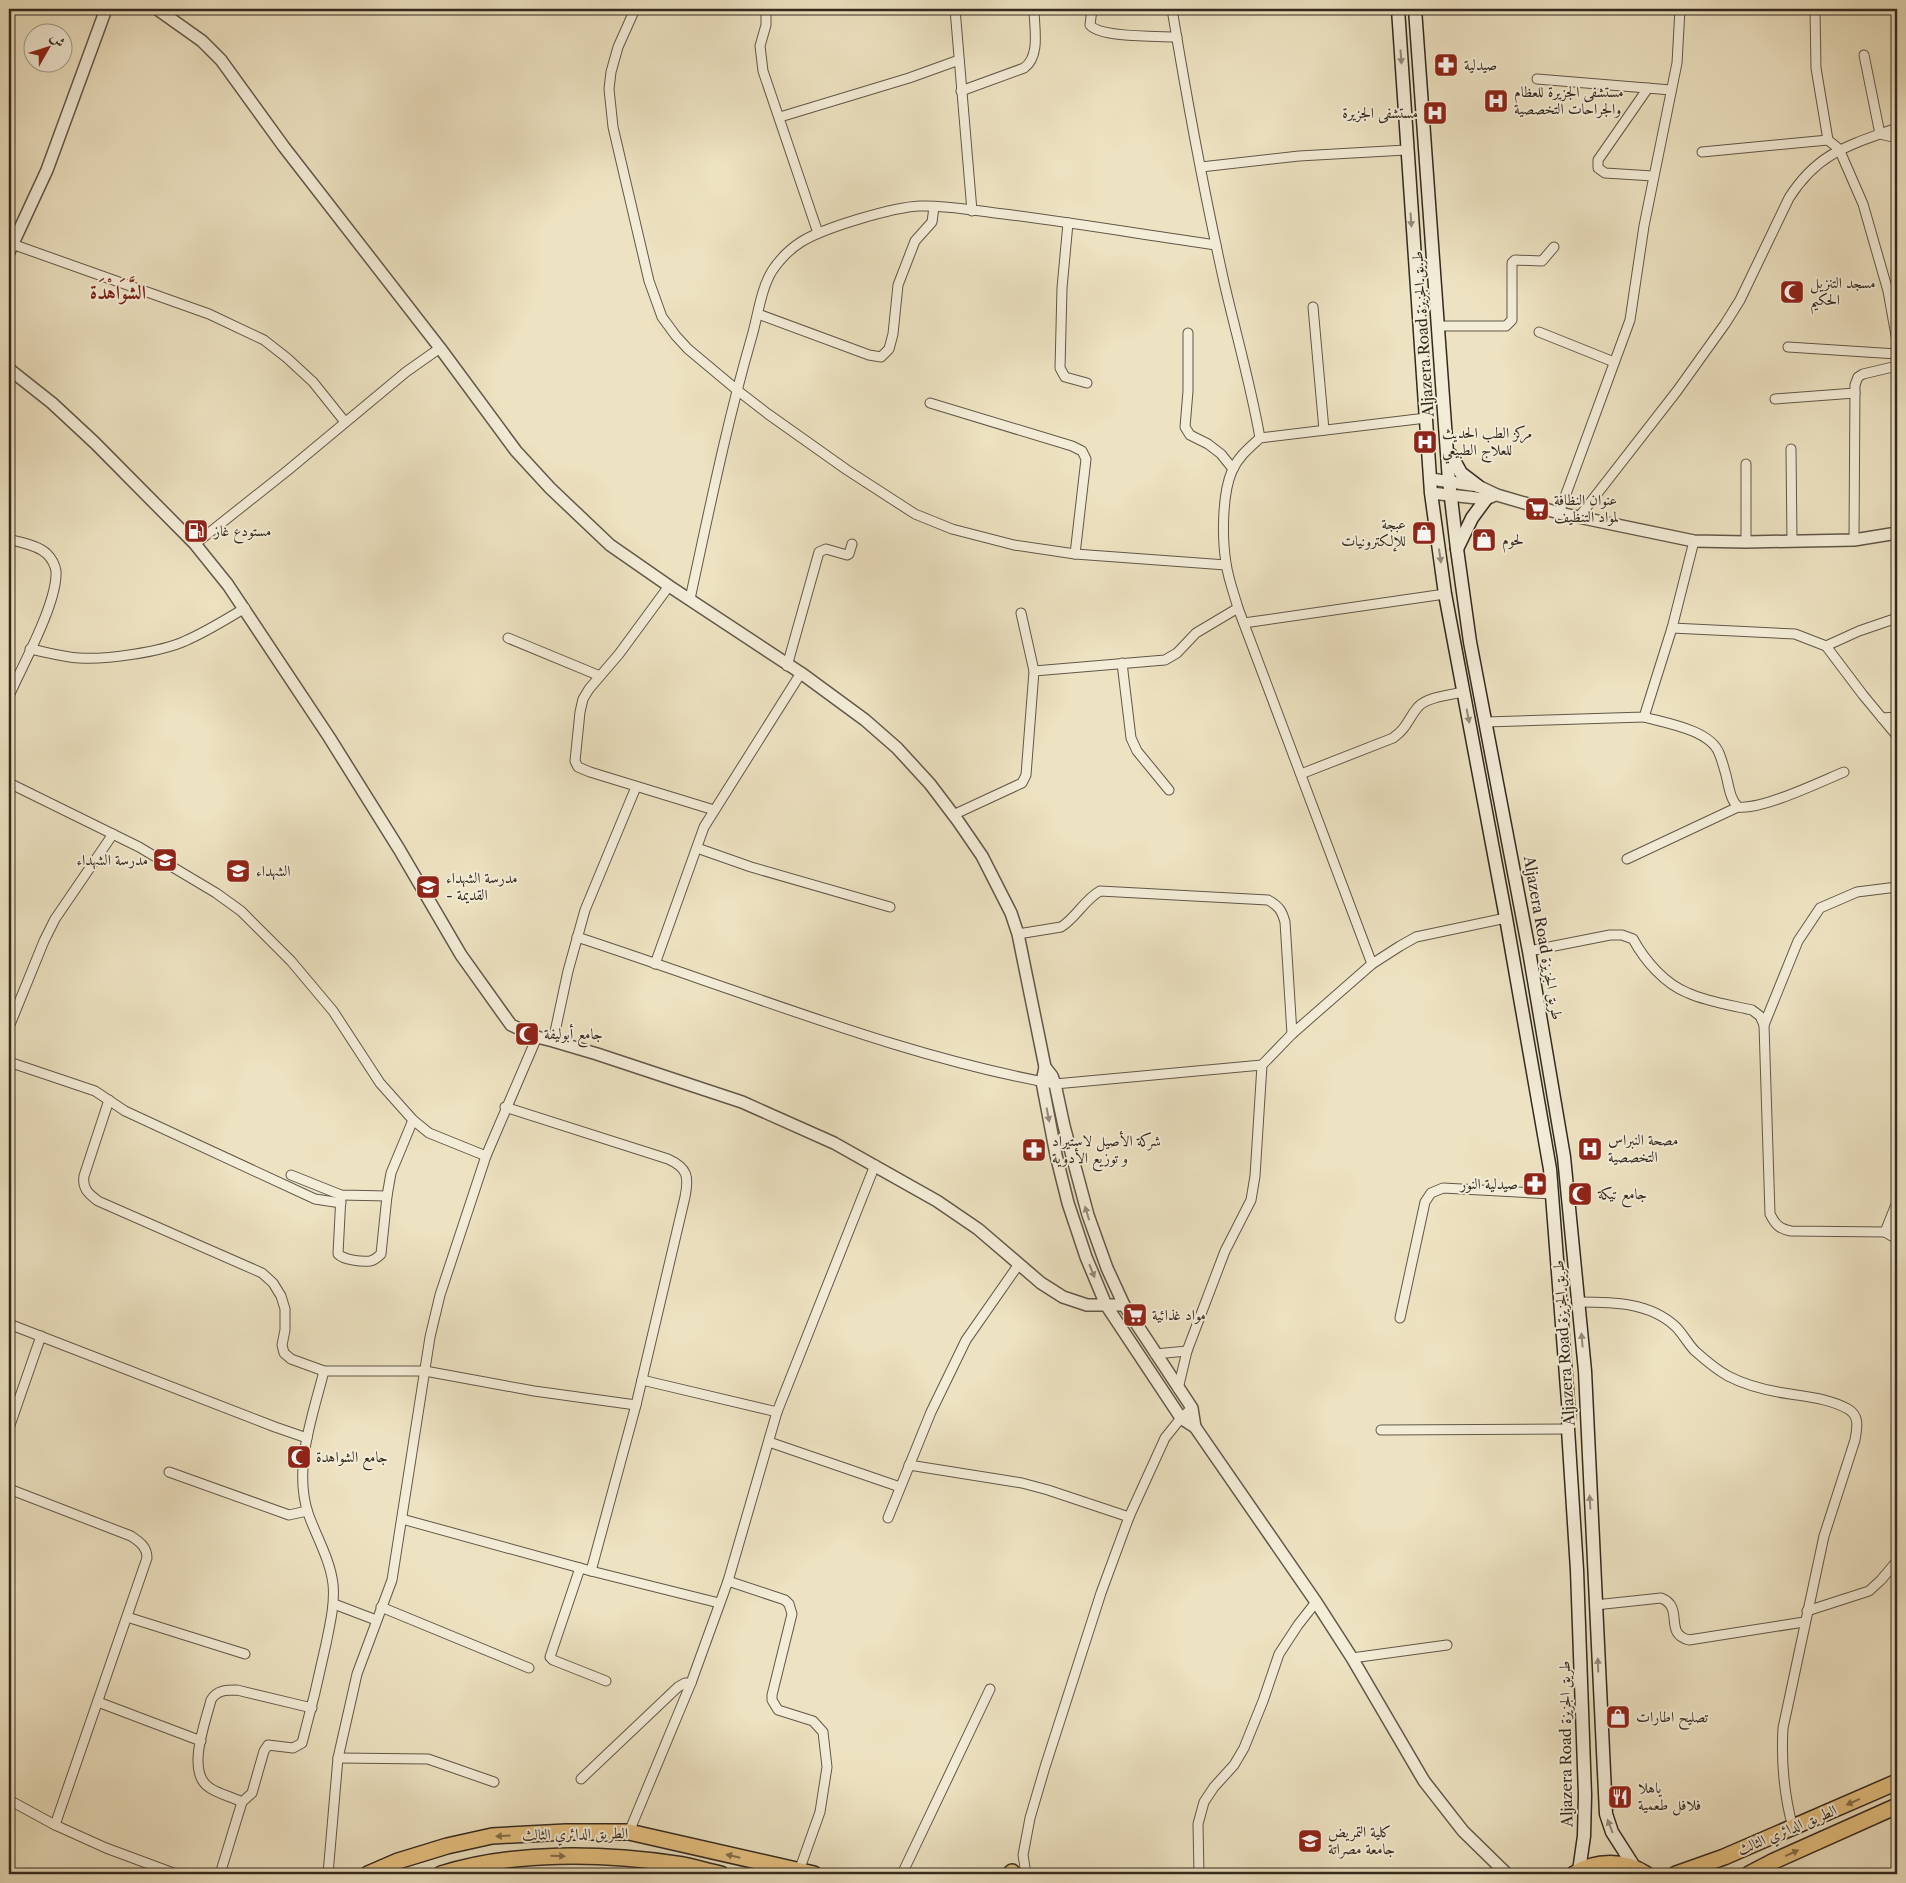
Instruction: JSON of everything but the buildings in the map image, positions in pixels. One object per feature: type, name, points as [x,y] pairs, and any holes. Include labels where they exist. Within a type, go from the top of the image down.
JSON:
[{"type":"main road","name":"Aljazera Road طريق الجزيزة","points":[[1398,9],[1406,150],[1431,493],[1445,594],[1506,918],[1550,1169],[1568,1405],[1577,1570],[1585,1812],[1584,1836],[1576,1873]]},
{"type":"main road","name":"Aljazera Road طريق الجزيزة","points":[[1415,9],[1450,494],[1457,550],[1470,642],[1529,951],[1564,1157],[1585,1372],[1606,1814],[1612,1832],[1640,1871]]},
{"type":"main road","points":[[1448,448],[1455,465],[1461,473],[1478,486]]},
{"type":"main road","points":[[1457,550],[1472,518],[1492,497]]},
{"type":"main road","name":"الطريق الدائري الثالث","points":[[1676,1874],[1724,1857],[1897,1782]]},
{"type":"main road","name":"الطريق الدائري الثالث","points":[[1749,1874],[1897,1806]]},
{"type":"main road","name":"الطريق الدائري الثالث","points":[[368,1874],[398,1861],[447,1846],[492,1836],[566,1832],[629,1832],[814,1874]]},
{"type":"main road","name":"الطريق الدائري الثالث","points":[[442,1874],[552,1856],[605,1857],[677,1864],[721,1874]]},
{"type":"main road","points":[[1576,1873],[1588,1867],[1607,1864],[1640,1871]]},
{"type":"street","points":[[106,9],[47,170],[10,248],[209,314],[264,340],[288,358],[313,382],[345,422]]},
{"type":"street","points":[[157,9],[202,41],[221,60],[516,451],[550,488],[610,544],[787,666],[801,673],[881,733],[930,784],[953,815],[982,856],[1001,891],[1018,934],[1045,1067],[1042,1082],[1056,1154],[1068,1203],[1086,1257],[1106,1306],[1181,1418],[1195,1427],[1316,1602],[1352,1658],[1424,1781],[1463,1831],[1507,1874]]},
{"type":"street","points":[[635,9],[618,47],[611,72],[609,89],[613,127],[649,281],[662,317],[688,349],[737,390],[848,470],[915,514],[952,529],[1014,545],[1075,554],[1226,565]]},
{"type":"street","points":[[766,9],[766,25],[760,46],[760,58],[768,88],[780,118],[818,233]]},
{"type":"street","points":[[806,9],[835,9]]},
{"type":"street","points":[[955,9],[972,210]]},
{"type":"street","points":[[961,91],[1024,68],[1030,64],[1035,52],[1034,9]]},
{"type":"street","points":[[1092,9],[1090,24],[1098,32],[1177,37]]},
{"type":"street","points":[[1172,9],[1216,246],[1241,356],[1253,397],[1260,438]]},
{"type":"street","points":[[1559,512],[1630,320],[1653,176],[1677,63],[1680,9]]},
{"type":"street","points":[[1815,9],[1816,68],[1828,140]]},
{"type":"street","points":[[1864,55],[1880,134]]},
{"type":"street","points":[[780,118],[959,60]]},
{"type":"street","points":[[1537,79],[1671,90]]},
{"type":"street","points":[[1648,88],[1598,160],[1598,168],[1604,173],[1653,176]]},
{"type":"street","points":[[1579,517],[1677,391],[1725,324],[1740,300],[1789,198],[1798,185],[1814,168],[1840,149],[1897,128]]},
{"type":"street","points":[[1880,134],[1897,138]]},
{"type":"street","points":[[1702,152],[1828,140],[1840,149],[1863,204],[1876,244],[1888,291],[1897,341]]},
{"type":"street","points":[[1201,166],[1299,156],[1406,150]]},
{"type":"street","points":[[690,599],[737,390],[765,288],[771,272],[785,255],[800,242],[818,233],[879,214],[914,206],[972,210],[1216,246]]},
{"type":"street","points":[[758,314],[869,355],[881,357],[889,349],[893,334],[898,285],[915,241],[932,222],[934,207]]},
{"type":"street","points":[[1068,223],[1062,288],[1060,368],[1065,378],[1087,383]]},
{"type":"street","points":[[1439,326],[1506,326],[1510,324],[1512,320],[1512,263],[1515,260],[1542,261],[1554,247]]},
{"type":"street","points":[[1313,307],[1324,430]]},
{"type":"street","points":[[1538,332],[1614,362]]},
{"type":"street","points":[[1188,333],[1188,392],[1185,427],[1190,435],[1208,444],[1221,454],[1233,470]]},
{"type":"street","points":[[1788,347],[1897,354]]},
{"type":"street","points":[[194,544],[287,471],[406,372],[440,348]]},
{"type":"street","points":[[1854,540],[1855,385],[1858,377],[1863,374],[1897,366]]},
{"type":"street","points":[[9,369],[52,403],[88,436],[194,544],[245,608],[399,849],[461,955],[511,1025],[536,1037],[554,1040],[742,1102],[834,1143],[950,1210],[978,1230],[1041,1283],[1063,1298],[1087,1305],[1124,1305]]},
{"type":"street","points":[[1775,399],[1855,393]]},
{"type":"street","points":[[930,403],[1072,446],[1082,451],[1086,459],[1075,554]]},
{"type":"street","points":[[1372,964],[1238,608],[1226,565],[1224,533],[1228,489],[1233,470],[1245,451],[1260,438],[1426,418]]},
{"type":"street","points":[[1791,449],[1792,541]]},
{"type":"street","points":[[1746,464],[1746,542]]},
{"type":"street","points":[[1431,479],[1478,486],[1492,497]]},
{"type":"street","points":[[1431,493],[1492,497],[1694,541],[1854,540],[1897,533]]},
{"type":"street","points":[[9,539],[39,549],[47,554],[53,562],[56,571],[54,592],[9,696]]},
{"type":"street","points":[[1644,717],[1672,628],[1694,541]]},
{"type":"street","points":[[787,666],[818,552],[826,549],[847,555],[852,544]]},
{"type":"street","points":[[669,586],[618,654],[588,689],[580,712],[575,761],[578,767],[590,772],[714,810]]},
{"type":"street","points":[[1244,623],[1445,594]]},
{"type":"street","points":[[30,649],[80,658],[116,656],[158,649],[182,642],[208,630],[245,608]]},
{"type":"street","points":[[1034,671],[1165,660],[1177,653],[1196,633],[1238,608]]},
{"type":"street","points":[[953,815],[1022,783],[1026,775],[1034,671],[1022,612]]},
{"type":"street","points":[[1826,646],[1859,631],[1897,618]]},
{"type":"street","points":[[1672,628],[1795,634],[1826,646],[1897,736]]},
{"type":"street","points":[[508,638],[600,676]]},
{"type":"street","points":[[1122,663],[1131,738],[1137,751],[1169,790]]},
{"type":"street","points":[[655,964],[704,827],[801,673]]},
{"type":"street","points":[[1300,774],[1393,738],[1404,730],[1419,706],[1426,702],[1463,692]]},
{"type":"street","points":[[1486,722],[1644,717],[1700,734],[1719,752],[1730,794],[1738,808]]},
{"type":"street","points":[[1882,718],[1897,717]]},
{"type":"street","points":[[1627,859],[1738,808],[1771,801],[1844,772]]},
{"type":"street","points":[[9,783],[139,847],[216,893],[241,911],[291,961],[333,1011],[380,1083],[413,1120],[429,1133],[486,1156]]},
{"type":"street","points":[[554,1040],[568,971],[585,910],[636,786]]},
{"type":"street","points":[[9,1026],[55,919],[113,834]]},
{"type":"street","points":[[697,848],[751,867],[890,908]]},
{"type":"street","points":[[1764,1025],[1798,941],[1820,908],[1857,892],[1897,887]]},
{"type":"street","points":[[1018,934],[1061,927],[1067,924],[1092,896],[1100,891],[1268,900],[1278,905],[1285,922],[1292,1034]]},
{"type":"street","points":[[1178,1388],[1187,1351],[1225,1251],[1251,1200],[1255,1176],[1262,1065],[1292,1034],[1372,964],[1416,937],[1506,918]]},
{"type":"street","points":[[1529,951],[1610,935],[1622,935],[1634,939],[1639,949],[1656,970],[1686,993],[1752,1010],[1760,1016],[1764,1025],[1767,1084],[1770,1214],[1775,1225],[1791,1231],[1885,1232],[1897,1239]]},
{"type":"street","points":[[578,937],[852,1032],[958,1062],[1042,1082],[1055,1084],[1262,1065]]},
{"type":"street","points":[[328,1874],[338,1758],[357,1674],[392,1580],[430,1337],[440,1294],[486,1156],[536,1037]]},
{"type":"street","points":[[9,1062],[95,1092],[125,1110],[315,1199],[387,1196]]},
{"type":"street","points":[[1045,1067],[1055,1084],[1064,1126],[1088,1215],[1107,1268],[1124,1305],[1192,1408],[1195,1427]]},
{"type":"street","points":[[109,1100],[84,1176],[83,1184],[87,1192],[98,1202],[262,1273],[273,1283],[281,1296],[285,1309],[285,1330],[282,1346],[284,1353],[291,1359],[324,1372],[425,1371],[636,1405]]},
{"type":"street","points":[[506,1107],[668,1159],[677,1163],[686,1173],[688,1186],[642,1380],[591,1571]]},
{"type":"street","points":[[341,1199],[338,1254],[343,1258],[370,1261],[376,1259],[381,1254],[391,1173],[413,1120]]},
{"type":"street","points":[[629,1832],[691,1683],[728,1581],[777,1412],[875,1165]]},
{"type":"street","points":[[291,1175],[341,1199]]},
{"type":"street","points":[[1400,1318],[1425,1202],[1431,1194],[1443,1188],[1552,1194]]},
{"type":"street","points":[[1885,1232],[1897,1202]]},
{"type":"street","points":[[888,1518],[931,1412],[966,1340],[1019,1264]]},
{"type":"street","points":[[1579,1302],[1615,1302],[1644,1308],[1660,1315],[1675,1327],[1694,1350],[1727,1376],[1763,1389],[1817,1397],[1848,1410],[1856,1416],[1858,1424],[1856,1440],[1824,1536],[1804,1622],[1782,1737],[1781,1753],[1786,1801],[1793,1828]]},
{"type":"street","points":[[9,1324],[307,1438]]},
{"type":"street","points":[[9,1428],[41,1336]]},
{"type":"street","points":[[1155,1354],[1187,1351]]},
{"type":"street","points":[[220,1874],[242,1802],[252,1794],[264,1751],[268,1745],[293,1748],[302,1743],[312,1708],[334,1604],[330,1567],[307,1511],[303,1488],[307,1438],[324,1372]]},
{"type":"street","points":[[642,1380],[777,1412]]},
{"type":"street","points":[[1015,1874],[1023,1855],[1030,1818],[1044,1767],[1101,1593],[1129,1517],[1164,1438],[1192,1408]]},
{"type":"street","points":[[1381,1430],[1568,1429]]},
{"type":"street","points":[[769,1442],[900,1487]]},
{"type":"street","points":[[910,1465],[1022,1483],[1129,1517]]},
{"type":"street","points":[[169,1472],[289,1515],[307,1511]]},
{"type":"street","points":[[9,1489],[122,1532],[139,1541],[145,1547],[147,1558],[55,1825]]},
{"type":"street","points":[[402,1519],[591,1571],[719,1603]]},
{"type":"street","points":[[1807,1611],[1869,1591],[1882,1580],[1897,1561]]},
{"type":"street","points":[[580,1568],[550,1657],[553,1660],[606,1681]]},
{"type":"street","points":[[728,1581],[785,1600],[789,1604],[792,1614],[772,1700],[778,1710],[813,1721],[823,1732],[827,1767],[820,1812],[799,1871]]},
{"type":"street","points":[[1595,1605],[1661,1598],[1668,1600],[1673,1608],[1676,1632],[1681,1638],[1689,1640],[1804,1622]]},
{"type":"street","points":[[1199,1874],[1198,1824],[1204,1802],[1214,1787],[1234,1765],[1244,1748],[1279,1654],[1298,1624],[1316,1602]]},
{"type":"street","points":[[334,1604],[376,1620]]},
{"type":"street","points":[[381,1607],[529,1668]]},
{"type":"street","points":[[127,1617],[245,1654]]},
{"type":"street","points":[[1352,1658],[1448,1645]]},
{"type":"street","points":[[581,1779],[678,1687],[685,1683],[691,1683]]},
{"type":"street","points":[[902,1874],[990,1689]]},
{"type":"street","points":[[242,1802],[208,1788],[200,1776],[198,1752],[200,1741],[211,1700],[215,1694],[224,1690],[237,1690],[312,1708]]},
{"type":"street","points":[[98,1702],[200,1741]]},
{"type":"street","points":[[338,1758],[428,1759],[494,1782]]},
{"type":"street","points":[[9,1800],[55,1825],[106,1848],[176,1874]]},
{"type":"street","points":[[1015,1874],[1023,1855]]},
{"type":"place","name":"صيدلية","points":[[1446,65]]},
{"type":"place","name":"مستشفى الجزيرة للعظام والجراحات التخصصية","points":[[1496,101]]},
{"type":"place","name":"مستشفى الجزيرة","points":[[1435,113]]},
{"type":"place","name":"مسجد التنزيل الحكيم","points":[[1792,292]]},
{"type":"place","name":"مركز الطب الحديث للعلاج الطبيعي","points":[[1425,442]]},
{"type":"place","name":"عنوان النظافة لمواد التنظيف","points":[[1537,509]]},
{"type":"place","name":"مستودع غاز","points":[[196,531]]},
{"type":"place","name":"عبجة للإلكترونيات","points":[[1424,533]]},
{"type":"place","name":"لحوم","points":[[1484,540]]},
{"type":"place","name":"مدرسة الشهداء","points":[[165,860]]},
{"type":"place","name":"الشهداء","points":[[238,871]]},
{"type":"place","name":"مدرسة الشهداء - القديمة","points":[[428,887]]},
{"type":"place","name":"جامع أبوليفة","points":[[527,1034]]},
{"type":"place","name":"مصحة النبراس التخصصية","points":[[1590,1149]]},
{"type":"place","name":"شركة الأصيل لاستيراد و توزيع الأدوية","points":[[1034,1150]]},
{"type":"place","name":"صيدلية النور","points":[[1535,1184]]},
{"type":"place","name":"جامع تيكة","points":[[1580,1194]]},
{"type":"place","name":"مواد غذائية","points":[[1135,1315]]},
{"type":"place","name":"جامع الشواهدة","points":[[299,1457]]},
{"type":"place","name":"تصليح اطارات","points":[[1618,1717]]},
{"type":"place","name":"ياهلا فلافل طعمية","points":[[1620,1797]]},
{"type":"place","name":"كلية التمريض جامعة مصراتة","points":[[1310,1841]]},
{"type":"district","name":"الشَّوَاهْدَة","points":[[118,292]]}]
